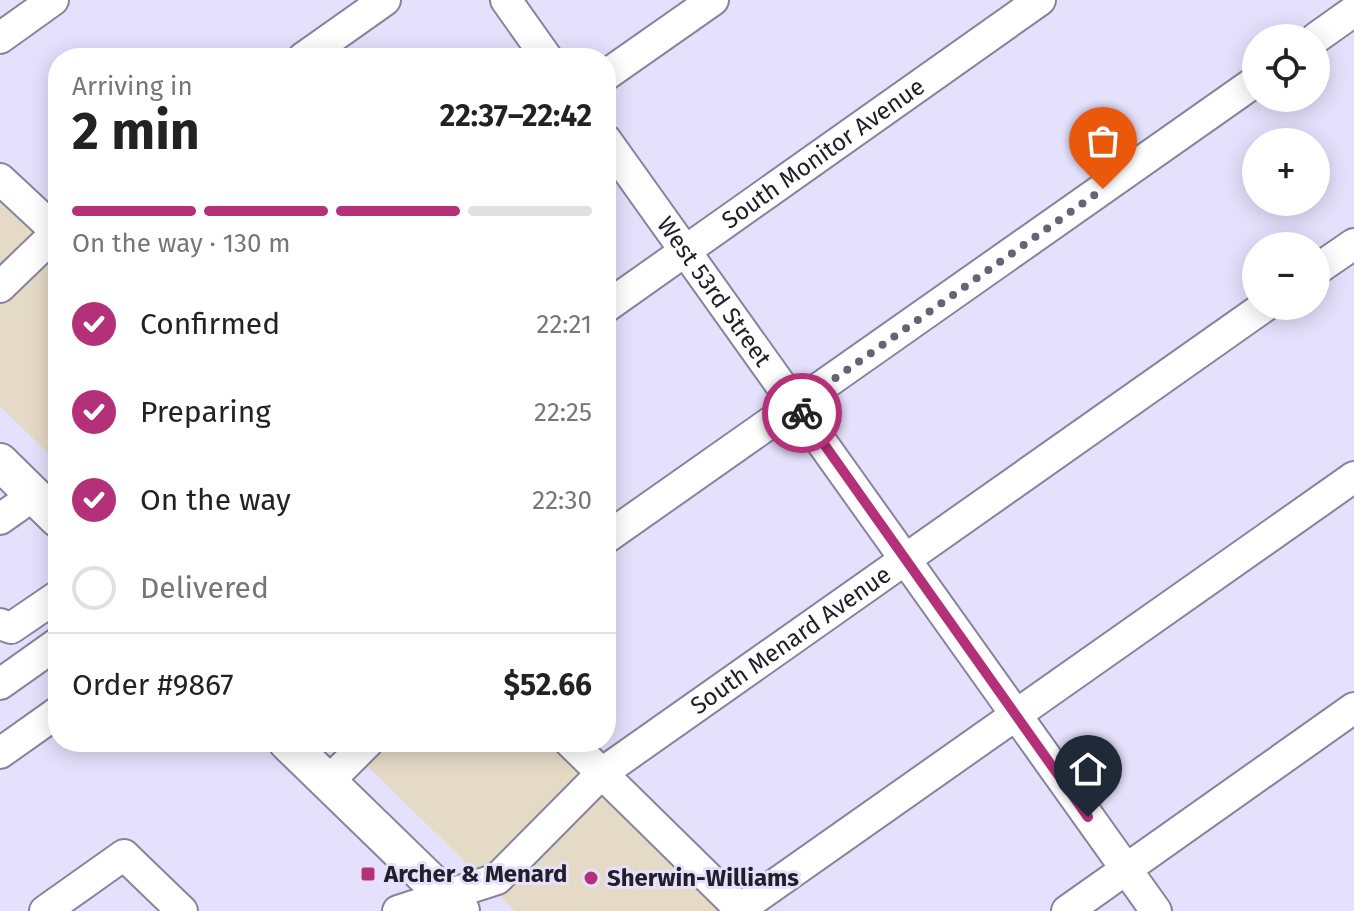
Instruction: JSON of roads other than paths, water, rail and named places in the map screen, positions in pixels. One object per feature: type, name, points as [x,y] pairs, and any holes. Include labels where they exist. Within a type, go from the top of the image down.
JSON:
[{"type":"main road","points":[[0,462],[46,507]]},
{"type":"main road","points":[[297,752],[453,904]]},
{"type":"street","points":[[0,38],[53,0]]},
{"type":"street","points":[[317,48],[385,0]]},
{"type":"street","points":[[506,0],[540,48]]},
{"type":"street","points":[[616,68],[713,0]]},
{"type":"street","name":"South Monitor Avenue","points":[[616,300],[1040,0]]},
{"type":"street","points":[[1330,28],[1354,11]]},
{"type":"street","points":[[616,531],[1242,91]]},
{"type":"street","name":"West 53rd Street","points":[[616,154],[1156,911]]},
{"type":"street","points":[[0,179],[48,223]]},
{"type":"street","points":[[0,287],[48,241]]},
{"type":"street","points":[[1330,260],[1354,244]]},
{"type":"street","name":"South Menard Avenue","points":[[398,911],[453,904],[497,879],[602,773],[1245,320]]},
{"type":"street","points":[[580,752],[741,910],[1354,477]]},
{"type":"street","points":[[0,519],[46,507]]},
{"type":"street","points":[[0,624],[11,628],[48,603]]},
{"type":"street","points":[[0,684],[48,650]]},
{"type":"street","points":[[1067,911],[1354,708]]},
{"type":"street","points":[[0,753],[48,719]]},
{"type":"street","points":[[328,782],[358,752]]},
{"type":"street","points":[[45,911],[124,855],[182,911]]},
{"type":"place","name":"Archer & Menard","points":[[368,874]]},
{"type":"place","name":"Sherwin-Williams","points":[[591,878]]}]
